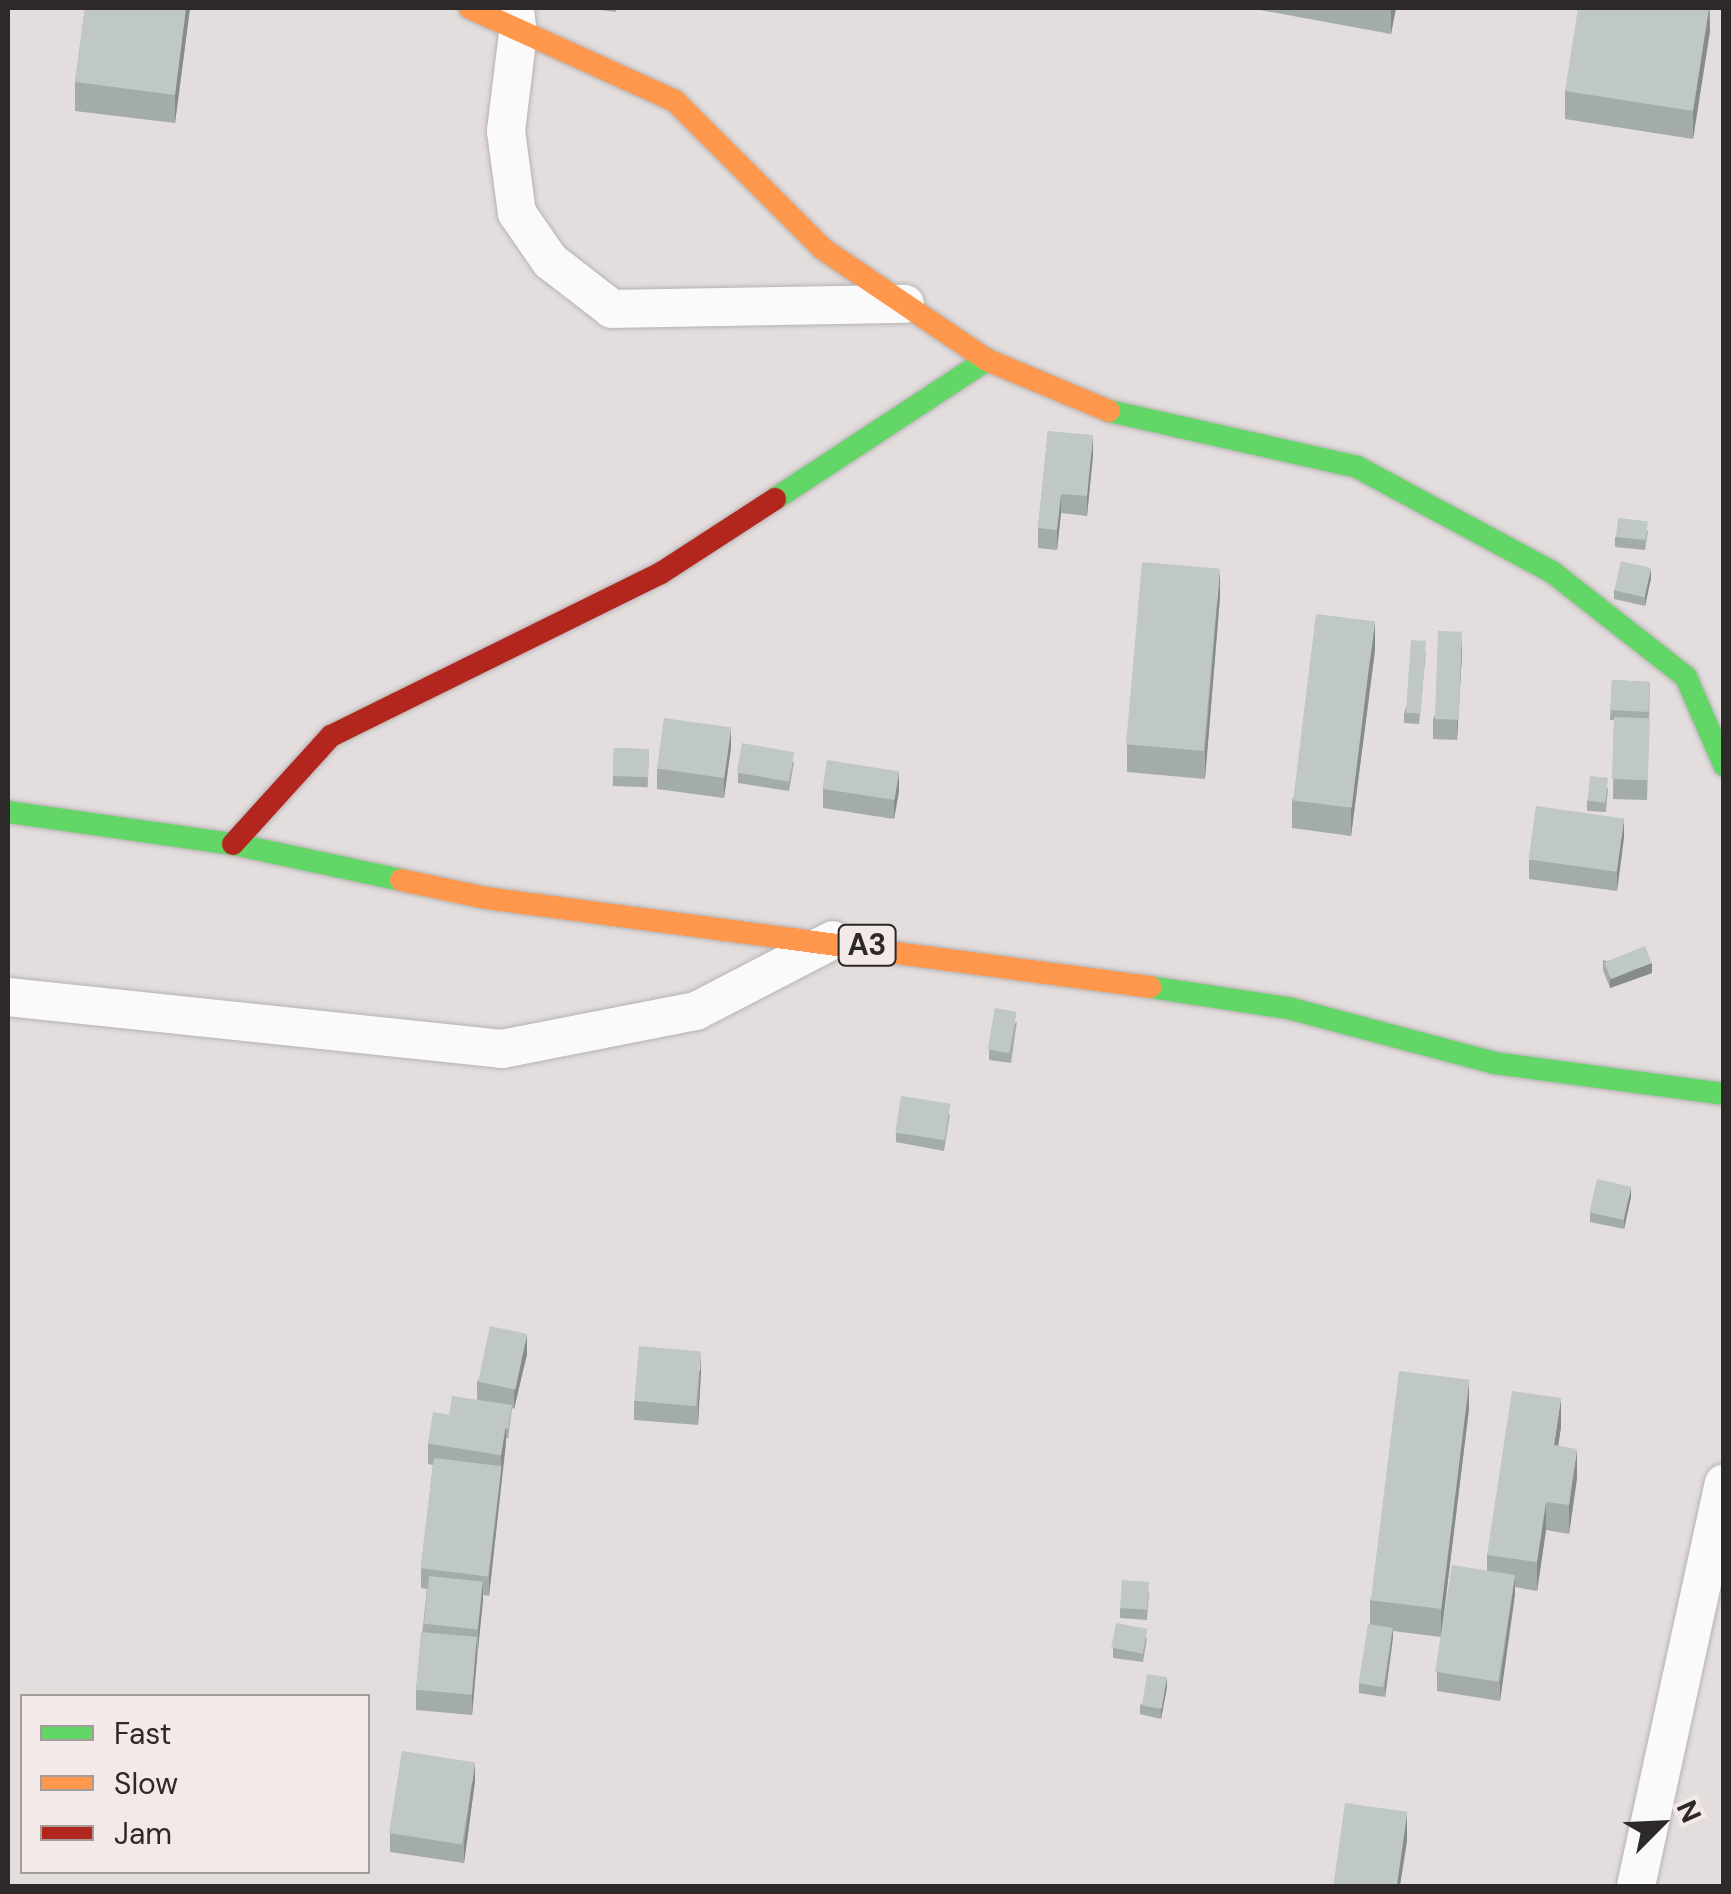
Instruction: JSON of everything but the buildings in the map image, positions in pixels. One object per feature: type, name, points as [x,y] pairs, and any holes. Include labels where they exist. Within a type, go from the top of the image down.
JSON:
[{"type":"main road","points":[[470,8],[516,20],[675,101],[823,249],[987,360],[1132,420],[1356,468],[1552,572],[1686,677],[1724,765]]},
{"type":"main road","points":[[233,844],[330,736],[661,573],[987,360]]},
{"type":"main road","name":"A3","points":[[8,812],[233,844],[486,898],[833,940],[1288,1008],[1495,1063],[1724,1094]]},
{"type":"street","points":[[516,20],[506,132],[517,213],[550,261],[612,309],[905,304]]},
{"type":"street","points":[[8,997],[502,1049],[696,1011],[833,940]]},
{"type":"street","points":[[1636,1886],[1724,1484]]},
{"type":"traffic: fast","points":[[775,499],[987,360]]},
{"type":"traffic: fast","points":[[1109,411],[1357,467],[1552,572],[1686,677],[1724,765]]},
{"type":"traffic: fast","points":[[8,812],[233,844],[401,880]]},
{"type":"traffic: fast","points":[[1150,987],[1288,1008],[1495,1063],[1724,1094]]},
{"type":"traffic: slow","points":[[470,8],[675,101],[823,249],[987,360],[1109,411]]},
{"type":"traffic: slow","points":[[401,880],[486,898],[1150,987]]},
{"type":"traffic: jam","points":[[233,844],[331,736],[661,573],[775,499]]}]
